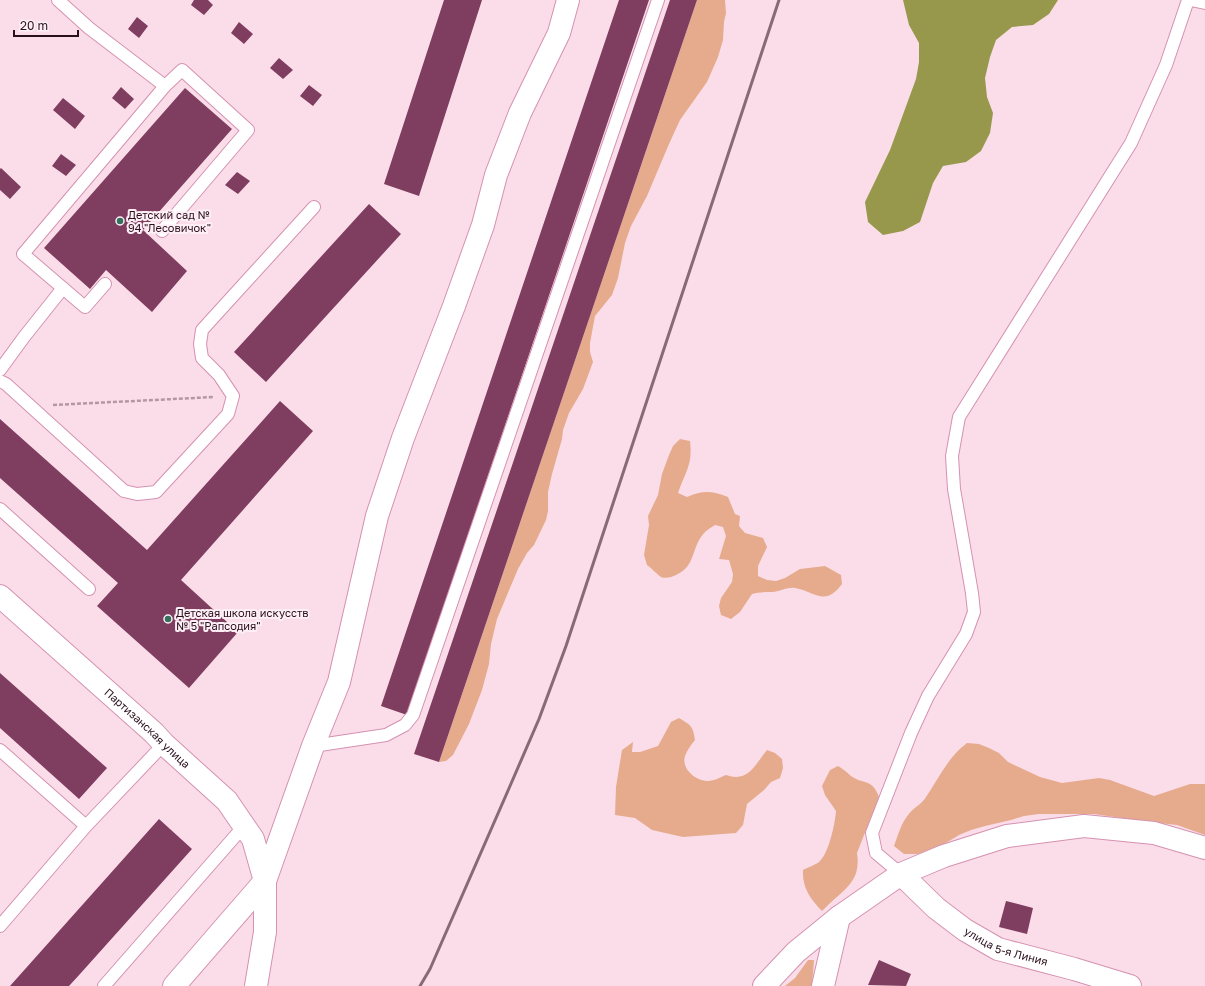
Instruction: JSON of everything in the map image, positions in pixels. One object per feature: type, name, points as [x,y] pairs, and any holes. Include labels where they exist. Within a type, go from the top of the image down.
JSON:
[{"type":"street","points":[[256,986],[265,932],[265,881],[313,746],[339,682],[377,516],[403,438],[454,306],[483,225],[496,175],[520,113],[559,33],[568,0]]},
{"type":"street","name":"Партизанская улица","points":[[0,596],[154,733],[164,744],[227,801],[253,839],[265,881]]},
{"type":"street","points":[[764,986],[796,952],[839,917],[901,874],[944,856],[1007,836],[1084,826],[1154,833],[1205,848]]},
{"type":"street","name":"улица 5-я Линия","points":[[901,874],[936,908],[965,930],[998,949],[1074,969],[1130,986]]},
{"type":"street","points":[[174,986],[265,881]]},
{"type":"street","points":[[823,986],[839,917]]},
{"type":"lane","points":[[58,0],[89,28],[165,86]]},
{"type":"lane","points":[[313,746],[386,735],[404,725],[413,715],[658,0]]},
{"type":"lane","points":[[901,874],[876,853],[872,833],[898,766],[928,696],[966,634],[974,612],[954,489],[952,456],[959,417],[1131,143],[1166,65],[1188,0]]},
{"type":"lane","points":[[1191,0],[1205,4]]},
{"type":"lane","points":[[105,284],[85,307],[23,254],[165,86],[182,70],[248,130],[162,231]]},
{"type":"lane","points":[[0,381],[6,384],[31,406],[124,491],[137,494],[156,492],[228,414],[233,396],[219,375],[202,358],[200,344],[202,330],[314,207]]},
{"type":"lane","points":[[0,370],[63,288]]},
{"type":"lane","points":[[0,509],[89,589]]},
{"type":"lane","points":[[0,926],[86,826],[164,744]]},
{"type":"lane","points":[[0,750],[86,826]]},
{"type":"lane","points":[[104,986],[244,826]]},
{"type":"path","points":[[31,406],[233,396]]},
{"type":"shaded area","points":[[697,0],[725,0],[726,13],[723,40],[718,57],[707,82],[680,120],[647,196],[631,226],[625,243],[618,278],[612,295],[595,316],[590,343],[590,352],[593,362],[583,389],[569,413],[563,430],[548,492],[548,511],[546,520],[534,545],[527,553],[518,569],[497,619],[491,644],[489,664],[482,690],[469,724],[453,755],[446,761],[439,762]]},
{"type":"shaded area","points":[[903,0],[1058,0],[1049,14],[1033,25],[1012,27],[996,40],[985,78],[987,97],[993,113],[990,133],[981,151],[966,162],[943,166],[933,183],[920,222],[903,231],[883,235],[868,222],[865,202],[890,150],[916,79],[919,62],[919,43],[909,25]]},
{"type":"shaded area","points":[[680,439],[690,441],[691,449],[688,468],[678,493],[687,497],[698,493],[708,492],[717,493],[728,497],[735,514],[740,516],[739,526],[745,533],[763,538],[767,547],[758,566],[758,576],[767,580],[776,581],[785,578],[800,569],[825,566],[841,575],[842,584],[836,591],[825,596],[815,595],[795,588],[773,592],[755,593],[752,594],[740,612],[731,619],[721,615],[719,606],[721,598],[732,582],[733,574],[729,560],[719,559],[726,536],[723,527],[715,525],[702,535],[690,563],[676,575],[663,578],[647,565],[644,555],[649,525],[648,516],[658,495],[662,474],[669,455],[673,446]]},
{"type":"shaded area","points":[[679,718],[689,724],[695,740],[685,756],[685,765],[687,770],[694,777],[699,779],[710,781],[726,775],[734,777],[746,774],[751,771],[767,750],[775,753],[782,759],[783,768],[780,778],[771,782],[747,804],[743,825],[736,833],[683,837],[652,830],[635,818],[615,815],[616,787],[622,750],[633,742],[632,752],[640,752],[658,746],[671,722]]},
{"type":"shaded area","points":[[967,743],[979,744],[989,748],[999,753],[1008,762],[1040,777],[1062,783],[1099,778],[1110,780],[1154,796],[1190,784],[1205,784],[1205,835],[1177,825],[1094,814],[1039,814],[1024,816],[971,830],[946,843],[918,854],[904,854],[894,846],[903,822],[924,799],[949,761]]},
{"type":"shaded area","points":[[838,766],[856,779],[874,787],[879,797],[857,853],[858,860],[854,878],[848,887],[822,911],[814,902],[805,887],[803,870],[820,861],[829,845],[836,811],[825,795],[822,786],[830,770]]},
{"type":"shaded area","points":[[808,960],[814,960],[812,986],[785,986],[795,978]]},
{"type":"building","points":[[194,0],[208,0],[213,5],[204,15],[191,5]]},
{"type":"building","points":[[444,0],[482,0],[419,196],[384,184]]},
{"type":"building","points":[[619,0],[649,0],[407,715],[381,706]]},
{"type":"building","points":[[670,0],[697,0],[439,762],[414,754]]},
{"type":"building","points":[[137,17],[148,26],[139,38],[128,29]]},
{"type":"building","points":[[239,22],[253,34],[244,44],[231,33]]},
{"type":"building","points":[[279,58],[293,70],[283,79],[270,68]]},
{"type":"building","points":[[309,85],[322,95],[313,106],[300,96]]},
{"type":"building","points":[[121,87],[134,99],[125,109],[112,98]]},
{"type":"building","points":[[185,88],[232,129],[143,230],[187,271],[152,312],[106,270],[90,289],[44,248]]},
{"type":"building","points":[[63,98],[85,116],[75,129],[53,110]]},
{"type":"building","points":[[61,154],[76,165],[66,176],[52,166]]},
{"type":"building","points":[[1,168],[21,187],[10,199],[0,190]]},
{"type":"building","points":[[237,172],[250,181],[238,194],[225,185]]},
{"type":"building","points":[[369,204],[401,234],[266,382],[234,352]]},
{"type":"building","points":[[280,401],[313,431],[181,580],[238,632],[189,688],[97,606],[118,583],[0,478],[0,419],[147,550]]},
{"type":"building","points":[[0,673],[107,768],[79,799],[0,728]]},
{"type":"building","points":[[159,819],[192,849],[69,986],[10,986]]},
{"type":"building","points":[[1006,901],[1033,908],[1027,934],[999,927]]},
{"type":"building","points":[[879,960],[911,974],[906,986],[868,985]]},
{"type":"railway","points":[[420,986],[430,969],[539,719],[566,646],[779,0]]},
{"type":"place","name":"Детский сад № 94 \"Лесовичок\"","points":[[120,221]]},
{"type":"place","name":"Детская школа искусств № 5 \"Рапсодия\"","points":[[168,619]]}]
